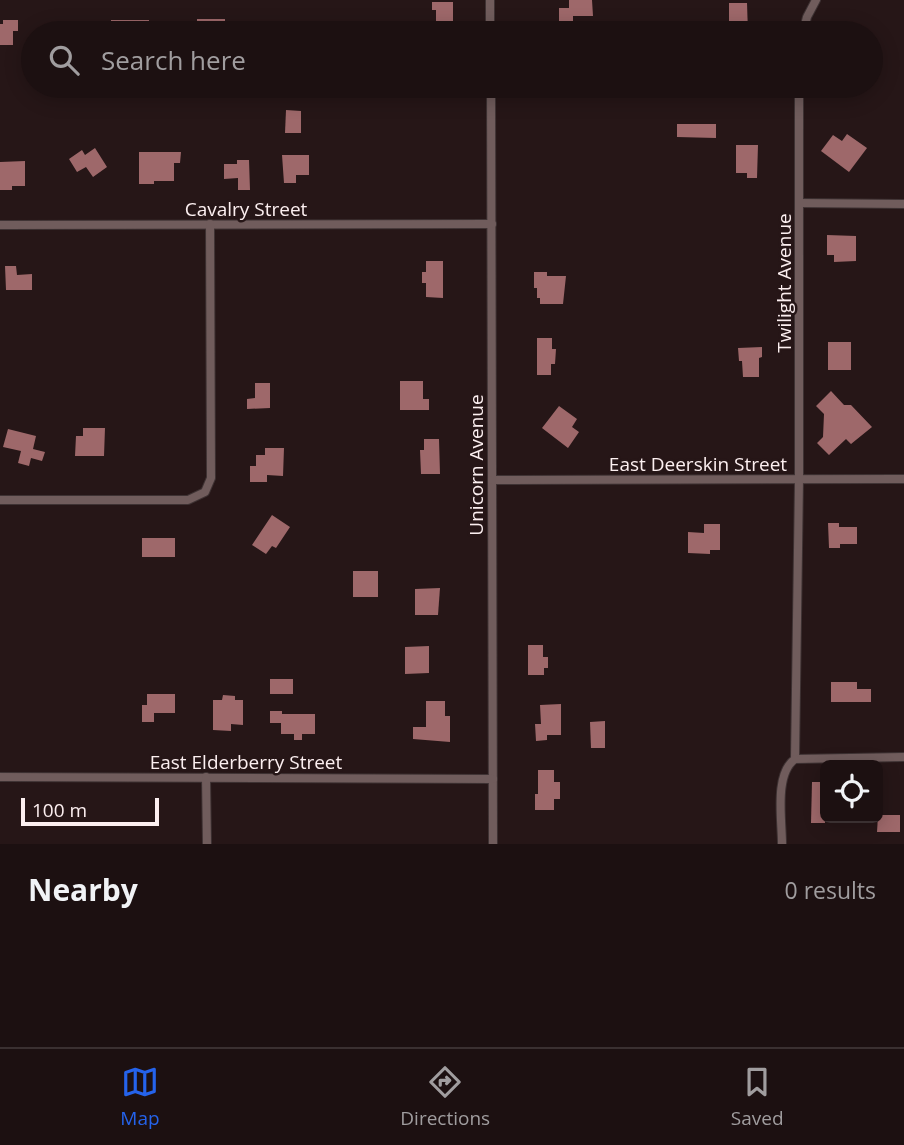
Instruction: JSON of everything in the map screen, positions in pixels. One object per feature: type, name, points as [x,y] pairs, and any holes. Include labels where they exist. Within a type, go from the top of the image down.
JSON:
[{"type":"street","points":[[490,0],[490,21]]},
{"type":"street","points":[[806,21],[816,0]]},
{"type":"street","name":"Unicorn Avenue","points":[[491,98],[493,844]]},
{"type":"street","name":"Twilight Avenue","points":[[795,759],[799,480],[799,98]]},
{"type":"street","points":[[799,203],[904,204]]},
{"type":"street","name":"Cavalry Street","points":[[0,225],[492,224]]},
{"type":"street","points":[[0,500],[188,500],[205,492],[211,478],[210,225]]},
{"type":"street","name":"East Deerskin Street","points":[[492,480],[904,479]]},
{"type":"street","points":[[782,844],[782,782],[785,769],[795,759],[904,757]]},
{"type":"street","name":"East Elderberry Street","points":[[0,777],[493,779]]},
{"type":"street","points":[[206,777],[207,844]]},
{"type":"building","points":[[569,0],[592,0],[593,16],[573,16],[573,21],[559,21],[559,8],[569,8]]},
{"type":"building","points":[[432,2],[453,2],[453,21],[436,21],[436,10],[432,10]]},
{"type":"building","points":[[729,3],[747,3],[748,21],[729,21]]},
{"type":"building","points":[[197,19],[225,19],[225,21]]},
{"type":"building","points":[[3,20],[18,20],[18,31],[13,31],[13,45],[0,45],[0,24],[3,24]]},
{"type":"building","points":[[111,20],[149,20],[149,21]]},
{"type":"building","points":[[286,110],[301,111],[301,133],[285,133]]},
{"type":"building","points":[[677,124],[716,124],[716,138],[677,137]]},
{"type":"building","points":[[847,134],[867,148],[849,172],[821,151],[833,135],[842,141]]},
{"type":"building","points":[[736,145],[758,145],[757,178],[747,178],[747,173],[736,173]]},
{"type":"building","points":[[95,148],[107,167],[93,177],[86,167],[77,172],[69,159],[82,150],[85,155]]},
{"type":"building","points":[[139,152],[181,152],[180,163],[174,163],[174,181],[139,184]]},
{"type":"building","points":[[282,155],[309,155],[309,175],[296,175],[296,183],[284,183]]},
{"type":"building","points":[[237,160],[249,160],[250,190],[238,190],[238,178],[224,179],[224,164],[237,164]]},
{"type":"building","points":[[25,161],[25,186],[0,190],[0,162]]},
{"type":"building","points":[[827,235],[856,236],[856,261],[834,262],[834,255],[827,255]]},
{"type":"building","points":[[426,261],[443,261],[443,298],[426,297],[426,283],[422,283],[422,272],[426,272]]},
{"type":"building","points":[[5,266],[16,266],[17,275],[32,274],[32,290],[6,290]]},
{"type":"building","points":[[534,272],[547,272],[547,276],[566,276],[563,304],[540,304],[537,288],[534,288]]},
{"type":"building","points":[[537,338],[552,338],[552,349],[556,349],[551,375],[537,375]]},
{"type":"building","points":[[828,342],[851,342],[851,370],[828,370]]},
{"type":"building","points":[[762,347],[759,377],[743,377],[738,348]]},
{"type":"building","points":[[400,381],[423,381],[423,399],[429,399],[429,410],[400,410]]},
{"type":"building","points":[[255,383],[270,383],[270,408],[247,409],[247,399],[255,398]]},
{"type":"building","points":[[831,391],[844,405],[851,405],[872,427],[851,444],[846,439],[829,455],[817,443],[823,437],[824,414],[816,406]]},
{"type":"building","points":[[559,406],[577,419],[572,427],[579,432],[568,448],[542,428]]},
{"type":"building","points":[[83,428],[105,428],[104,456],[75,456],[76,436],[83,436]]},
{"type":"building","points":[[8,429],[36,436],[33,449],[45,452],[42,461],[31,458],[29,466],[18,463],[21,451],[3,447]]},
{"type":"building","points":[[424,439],[439,439],[440,474],[421,474],[420,450],[424,450]]},
{"type":"building","points":[[265,448],[284,448],[283,476],[267,475],[267,482],[250,482],[250,466],[256,466],[256,455],[265,455]]},
{"type":"building","points":[[272,515],[290,527],[276,548],[272,546],[266,554],[252,545]]},
{"type":"building","points":[[828,523],[839,523],[839,527],[857,527],[857,544],[840,544],[840,548],[829,548]]},
{"type":"building","points":[[704,524],[720,524],[720,550],[710,550],[710,554],[688,553],[688,532],[704,533]]},
{"type":"building","points":[[142,538],[175,538],[175,557],[142,557]]},
{"type":"building","points":[[353,571],[378,571],[378,597],[353,597]]},
{"type":"building","points":[[440,588],[438,615],[415,615],[415,589]]},
{"type":"building","points":[[528,645],[543,645],[543,657],[548,657],[548,668],[544,668],[544,675],[528,675]]},
{"type":"building","points":[[429,646],[429,673],[405,674],[405,647]]},
{"type":"building","points":[[270,679],[293,679],[293,694],[270,694]]},
{"type":"building","points":[[831,682],[857,682],[857,689],[871,689],[871,702],[831,702]]},
{"type":"building","points":[[147,694],[175,694],[175,713],[154,713],[154,722],[142,722],[142,705],[147,705]]},
{"type":"building","points":[[223,695],[243,700],[243,725],[231,724],[231,731],[213,730],[213,700],[222,700]]},
{"type":"building","points":[[426,701],[445,701],[445,716],[450,716],[450,742],[413,739],[413,727],[426,727]]},
{"type":"building","points":[[561,704],[561,735],[547,735],[547,740],[536,741],[535,724],[541,724],[540,705]]},
{"type":"building","points":[[270,711],[282,711],[282,714],[315,714],[315,734],[302,734],[302,740],[294,740],[294,734],[281,734],[281,723],[270,723]]},
{"type":"building","points":[[605,721],[605,748],[591,748],[590,722]]},
{"type":"building","points":[[538,770],[554,770],[554,782],[560,782],[560,799],[554,799],[554,810],[535,810]]},
{"type":"building","points":[[812,782],[820,782],[820,823],[811,823]]},
{"type":"building","points":[[883,815],[900,815],[900,832],[877,832],[878,823],[883,823]]}]
